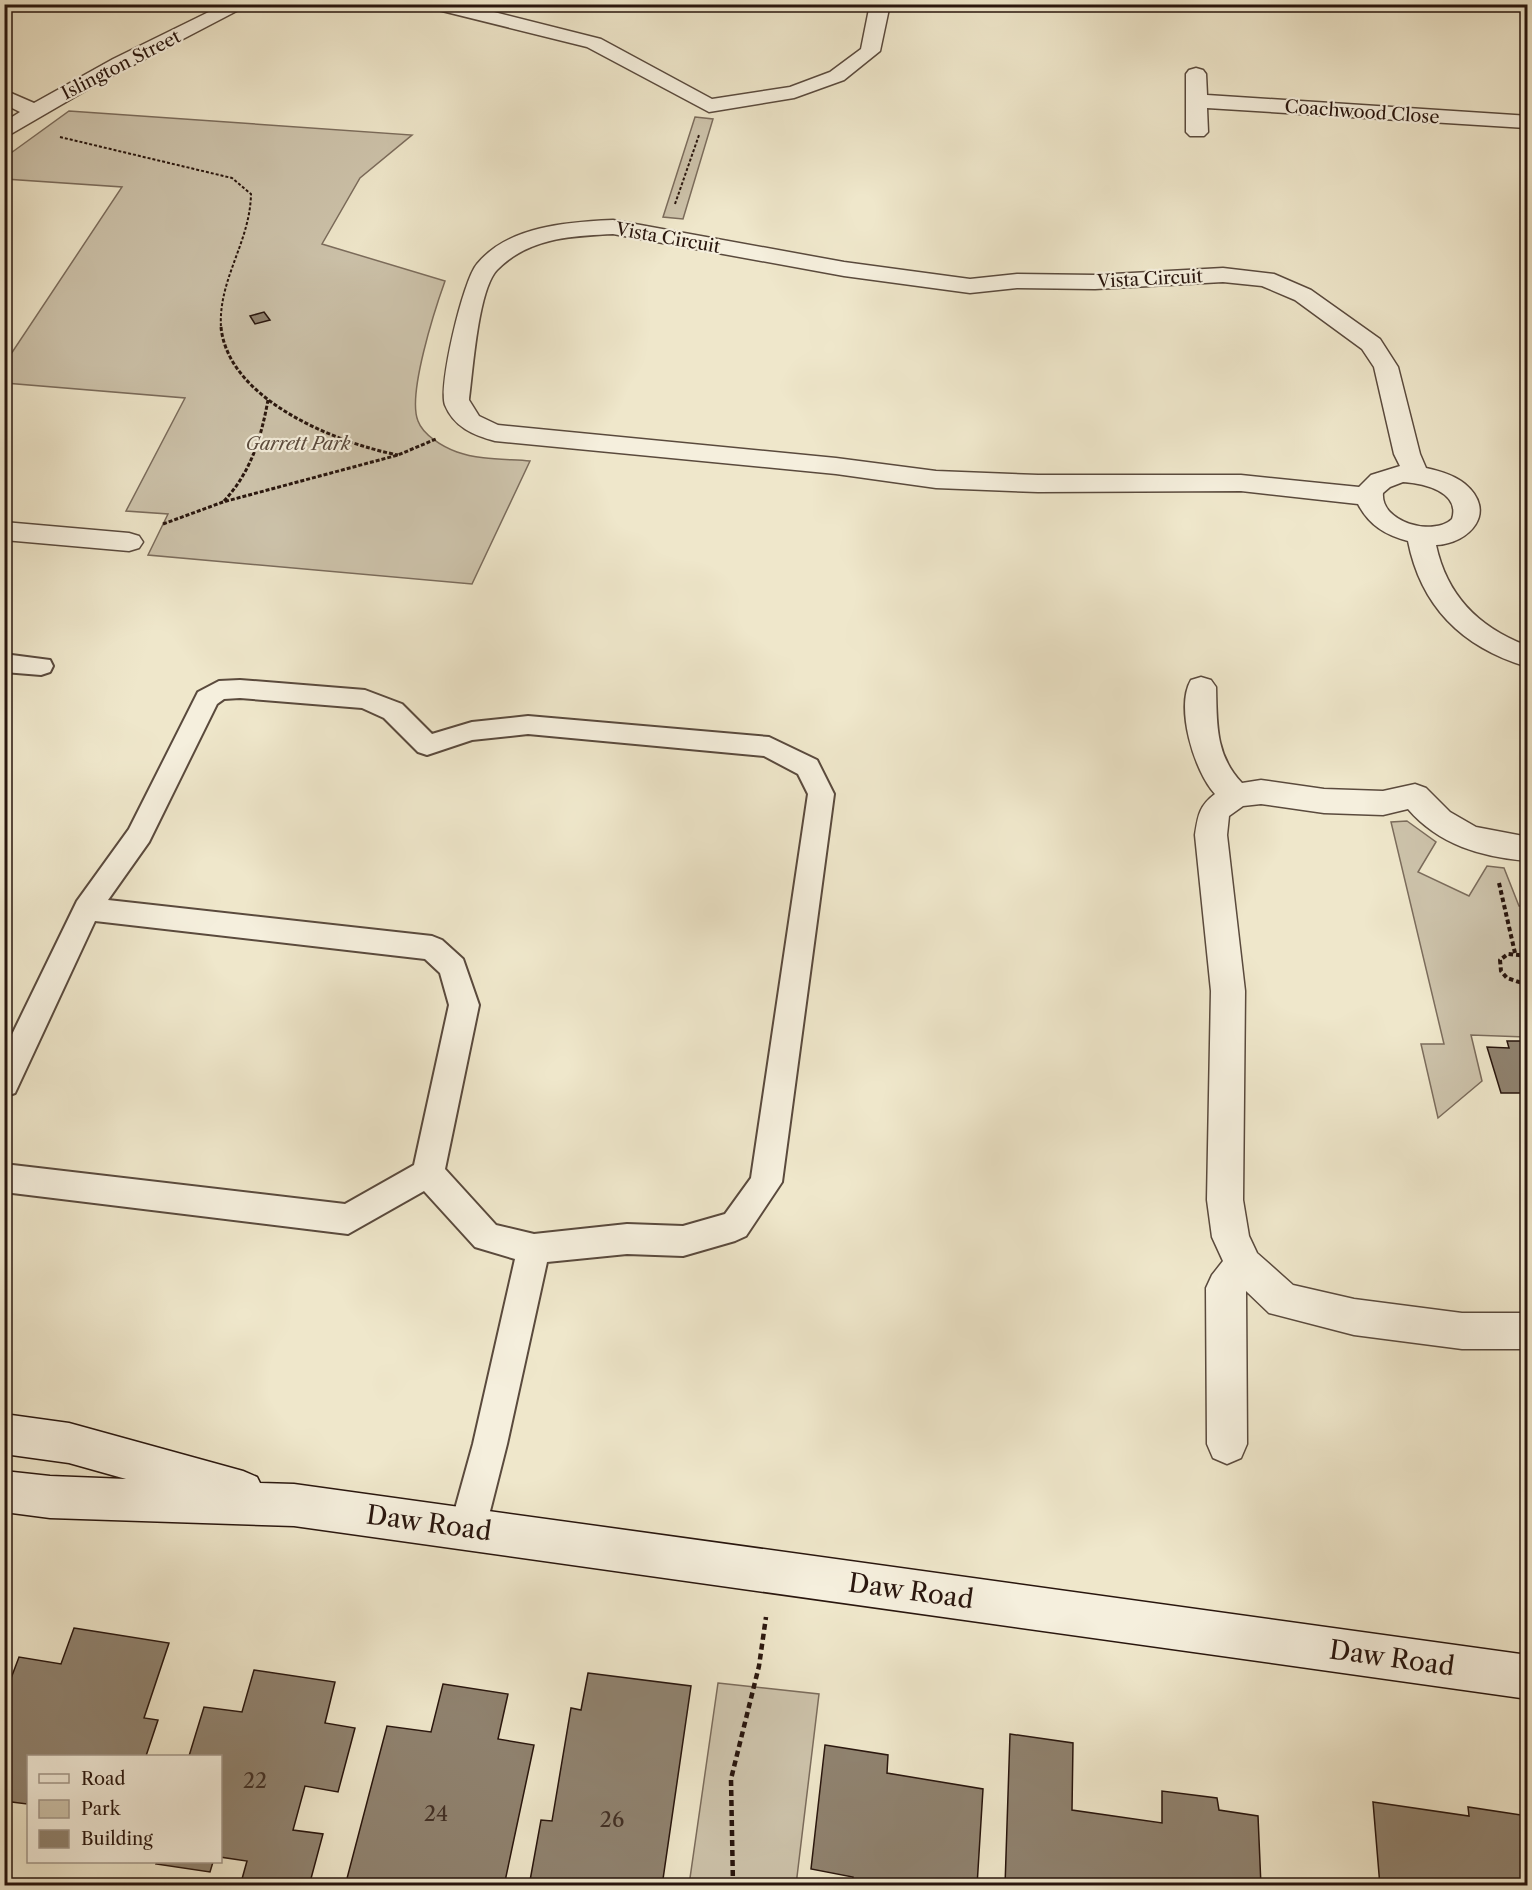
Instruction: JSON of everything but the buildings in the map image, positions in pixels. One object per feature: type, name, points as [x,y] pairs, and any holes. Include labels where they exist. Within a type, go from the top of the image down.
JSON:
[{"type":"street","name":"Islington Street","points":[[19,122],[241,4]]},
{"type":"street","points":[[437,4],[594,43],[709,106],[794,92],[837,76],[870,51],[880,4]]},
{"type":"street","points":[[1196,74],[1197,132]]},
{"type":"street","points":[[4,96],[19,122]]},
{"type":"street","name":"Coachwood Close","points":[[1197,101],[1527,122]]},
{"type":"street","name":"Vista Circuit","points":[[473,425],[460,413],[456,400],[468,316],[475,290],[486,267],[521,242],[566,229],[613,227],[844,269],[970,286],[1017,281],[1095,282],[1223,275],[1266,279],[1303,294],[1371,344],[1386,367],[1407,454],[1416,474]]},
{"type":"street","points":[[473,425],[495,433],[836,466],[887,476],[989,482],[1244,483],[1368,497]]},
{"type":"street","points":[[1416,474],[1448,485],[1459,494],[1466,504],[1468,513],[1459,529],[1449,534],[1420,536],[1404,533],[1383,522],[1370,507],[1368,497],[1371,488],[1388,476],[1416,474]]},
{"type":"street","points":[[4,531],[129,542]]},
{"type":"street","points":[[1420,536],[1424,561],[1438,594],[1467,627],[1498,648],[1527,657]]},
{"type":"street","points":[[1201,687],[1204,754],[1218,779],[1235,795]]},
{"type":"street","points":[[1527,849],[1491,847],[1459,834],[1429,814],[1415,796],[1383,802],[1324,801],[1261,792],[1235,795],[1214,811],[1211,835],[1228,991],[1225,1200],[1232,1237],[1244,1265],[1283,1300],[1354,1317],[1462,1331],[1527,1331]]},
{"type":"street","points":[[1227,1444],[1225,1288],[1244,1265]]},
{"type":"street","name":"Daw Road","points":[[4,1434],[69,1443],[294,1505]]},
{"type":"street","name":"Daw Road","points":[[4,1491],[50,1497],[294,1505],[468,1527],[1527,1677]]},
{"type":"lane","points":[[4,663],[41,666]]},
{"type":"lane","points":[[4,1084],[87,909],[139,835],[207,698],[219,690],[240,689],[365,699],[393,711],[427,745],[472,731],[528,725],[768,747],[808,767],[821,794],[766,1182],[735,1226],[683,1241],[627,1239],[534,1249],[486,1238],[428,1173]]},
{"type":"lane","points":[[4,1178],[348,1219],[428,1173],[464,1005],[453,967],[432,948],[87,909]]},
{"type":"lane","points":[[468,1527],[493,1432],[534,1249]]},
{"type":"path","points":[[664,236],[709,106]]},
{"type":"path","points":[[19,122],[43,133],[84,144],[232,178],[251,194],[251,219],[225,281],[220,317],[223,340],[230,354],[268,400],[334,440],[364,449],[398,455]]},
{"type":"path","points":[[223,502],[248,470],[256,453],[268,400]]},
{"type":"path","points":[[129,542],[146,531],[223,502],[398,455],[473,425]]},
{"type":"path","points":[[1491,847],[1515,953]]},
{"type":"path","points":[[1527,956],[1515,953],[1503,956],[1499,966],[1510,981],[1525,985],[1527,1000]]},
{"type":"path","points":[[733,1886],[731,1779],[759,1666],[772,1571]]},
{"type":"green space","name":"Garrett Park","points":[[69,111],[412,135],[360,178],[322,244],[445,281],[419,373],[416,392],[418,421],[424,431],[434,440],[457,452],[484,458],[530,461],[472,584],[148,555],[168,514],[126,511],[185,398],[5,383],[5,363],[122,187],[5,179],[4,158]]},
{"type":"green space","points":[[695,117],[713,119],[683,219],[663,217]]},
{"type":"green space","points":[[1407,821],[1436,842],[1418,872],[1469,896],[1487,866],[1504,868],[1519,906],[1527,906],[1527,1037],[1471,1035],[1482,1081],[1438,1118],[1421,1044],[1444,1044],[1391,822]]},
{"type":"green space","points":[[718,1683],[819,1694],[796,1885],[689,1885]]}]
